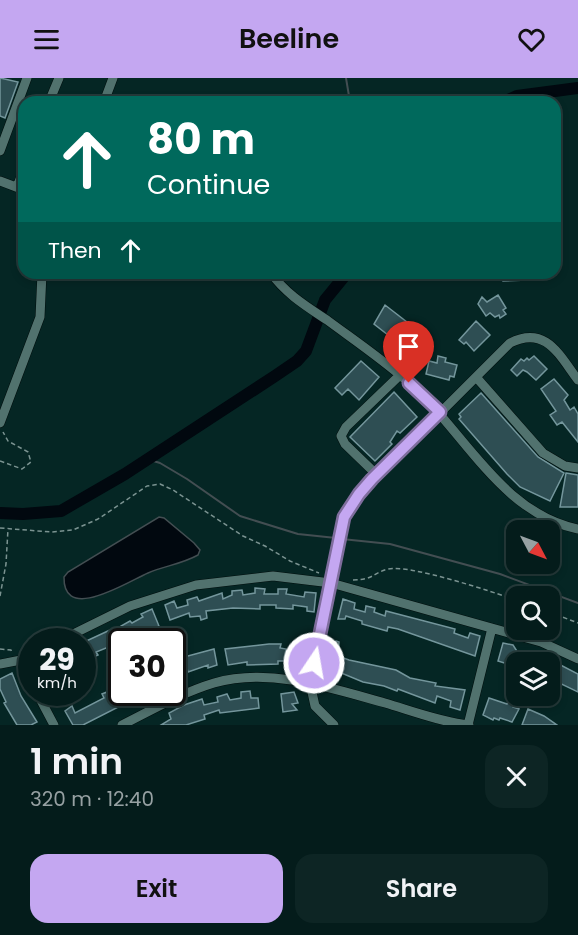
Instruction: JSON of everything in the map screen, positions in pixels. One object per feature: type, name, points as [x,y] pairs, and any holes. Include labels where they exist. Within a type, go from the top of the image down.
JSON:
[{"type":"street","points":[[20,96],[27,78]]},
{"type":"street","points":[[52,96],[60,78]]},
{"type":"street","points":[[106,96],[114,78]]},
{"type":"street","points":[[0,151],[18,102]]},
{"type":"street","points":[[0,181],[18,188]]},
{"type":"street","points":[[0,423],[40,317],[42,279]]},
{"type":"street","points":[[276,279],[285,290],[400,375],[440,412],[504,489],[525,506],[553,521],[578,529]]},
{"type":"street","points":[[334,725],[315,706],[310,683],[340,530],[351,504],[476,376],[510,344],[522,337],[534,337],[553,347],[578,381]]},
{"type":"street","points":[[377,475],[345,444],[341,436],[342,432],[400,375]]},
{"type":"street","points":[[476,376],[543,453],[565,466],[578,468]]},
{"type":"street","points":[[85,628],[130,606],[196,585],[273,576],[332,580],[541,642],[578,659]]},
{"type":"street","points":[[122,725],[164,703],[215,683],[280,679],[310,683],[469,725],[492,628]]},
{"type":"street","points":[[0,664],[18,661]]},
{"type":"street","points":[[44,706],[54,725]]},
{"type":"path","points":[[0,423],[8,441],[25,450],[31,459],[29,466],[22,469],[0,461]]},
{"type":"path","points":[[0,528],[73,530],[98,519],[147,486],[160,484],[173,490],[230,528],[290,561],[332,580]]},
{"type":"path","points":[[0,596],[6,564],[8,529]]},
{"type":"path","points":[[348,580],[366,580],[387,569],[404,570],[430,574],[506,597]]},
{"type":"path","points":[[560,616],[578,623]]},
{"type":"path","points":[[0,649],[11,650],[13,654]]},
{"type":"shaded area","points":[[159,517],[164,518],[194,543],[200,550],[198,555],[148,573],[98,596],[74,597],[67,591],[64,577],[68,572]]},
{"type":"building","points":[[0,78],[18,82],[5,118],[0,116]]},
{"type":"building","points":[[503,279],[527,279],[527,280],[503,281]]},
{"type":"building","points":[[498,295],[506,308],[503,310],[506,314],[500,318],[499,315],[495,317],[490,313],[486,316],[478,304],[482,297],[487,302]]},
{"type":"building","points":[[385,305],[430,340],[422,350],[419,346],[413,353],[399,340],[404,335],[394,327],[388,335],[374,324]]},
{"type":"building","points":[[476,321],[490,335],[474,351],[466,342],[464,344],[459,340]]},
{"type":"building","points":[[438,356],[446,358],[445,362],[457,365],[454,377],[450,376],[449,380],[426,374],[429,361],[437,363]]},
{"type":"building","points":[[534,356],[547,369],[536,380],[523,370],[517,376],[511,370],[521,359],[529,360]]},
{"type":"building","points":[[361,361],[379,377],[359,400],[348,389],[342,395],[335,388]]},
{"type":"building","points":[[554,379],[568,395],[564,400],[570,410],[574,407],[578,414],[578,442],[562,422],[557,425],[550,415],[556,411],[541,389]]},
{"type":"building","points":[[394,392],[417,417],[400,433],[397,431],[390,442],[392,444],[375,461],[350,437]]},
{"type":"building","points":[[481,393],[538,457],[564,473],[550,501],[520,487],[459,419],[461,417],[459,414]]},
{"type":"building","points":[[566,473],[578,475],[578,507],[560,507]]},
{"type":"building","points":[[255,588],[265,589],[264,594],[278,594],[278,589],[287,589],[286,594],[304,597],[305,592],[316,593],[314,612],[307,611],[307,607],[293,605],[293,609],[276,608],[276,605],[260,605],[260,609],[233,608],[206,611],[207,618],[201,620],[200,616],[190,617],[189,613],[170,620],[165,605],[174,601],[177,608],[188,605],[187,600],[197,597],[199,601],[222,593],[223,599],[232,595],[232,591],[242,590],[243,595],[255,593]]},
{"type":"building","points":[[343,599],[355,603],[354,609],[365,612],[366,606],[375,608],[374,612],[385,616],[386,611],[455,629],[454,633],[468,638],[470,633],[480,636],[475,656],[398,629],[388,627],[387,631],[362,624],[362,621],[346,616],[345,619],[338,619]]},
{"type":"building","points":[[152,609],[159,626],[122,628],[121,626],[130,621],[132,623],[143,617],[141,614]]},
{"type":"building","points":[[108,631],[108,647],[96,652],[96,636]]},
{"type":"building","points":[[304,635],[308,635],[304,667],[293,666],[293,662],[290,662],[297,646],[301,647]]},
{"type":"building","points":[[336,641],[339,642],[338,656],[396,670],[410,678],[436,683],[435,686],[465,690],[460,710],[450,707],[451,701],[437,696],[435,703],[398,689],[397,691],[363,682],[339,672],[338,676],[328,672]]},
{"type":"building","points":[[503,643],[513,645],[517,652],[506,652],[506,664],[498,661]]},
{"type":"building","points":[[281,644],[280,648],[286,649],[284,661],[278,661],[278,664],[247,665],[247,662],[228,665],[225,649]]},
{"type":"building","points":[[214,649],[217,665],[208,668],[208,665],[188,672],[186,656]]},
{"type":"building","points":[[560,665],[578,674],[578,692],[560,683]]},
{"type":"building","points":[[12,673],[18,688],[18,706],[27,706],[37,722],[31,725],[17,725],[4,703],[6,702],[0,689],[0,679]]},
{"type":"building","points":[[250,691],[251,698],[258,698],[259,708],[220,713],[219,710],[204,715],[205,719],[186,725],[161,725],[171,719],[169,713],[186,704],[202,699],[204,705],[218,702],[217,697],[227,694],[230,700],[241,698],[241,692]]},
{"type":"building","points":[[108,692],[108,706],[120,706],[83,725],[73,725],[65,711],[72,706],[75,713],[89,706],[96,706],[96,702],[104,698],[102,694]]},
{"type":"building","points":[[294,692],[298,703],[292,704],[297,710],[283,712],[281,694]]},
{"type":"building","points":[[489,698],[519,709],[512,722],[500,718],[493,720],[483,715]]},
{"type":"building","points":[[528,709],[544,716],[557,725],[522,725]]},
{"type":"waterway","points":[[346,78],[349,96]]},
{"type":"waterway","points":[[517,96],[578,88]]},
{"type":"waterway","points":[[0,513],[61,511],[125,474],[297,361],[306,351],[325,300],[342,279]]},
{"type":"waterway","points":[[147,459],[160,463],[187,479],[240,516],[298,534],[336,538]]},
{"type":"waterway","points":[[342,539],[390,544],[500,574],[578,603]]},
{"type":"route","points":[[314,663],[344,517],[351,504],[372,479],[440,412],[409,383]]}]
